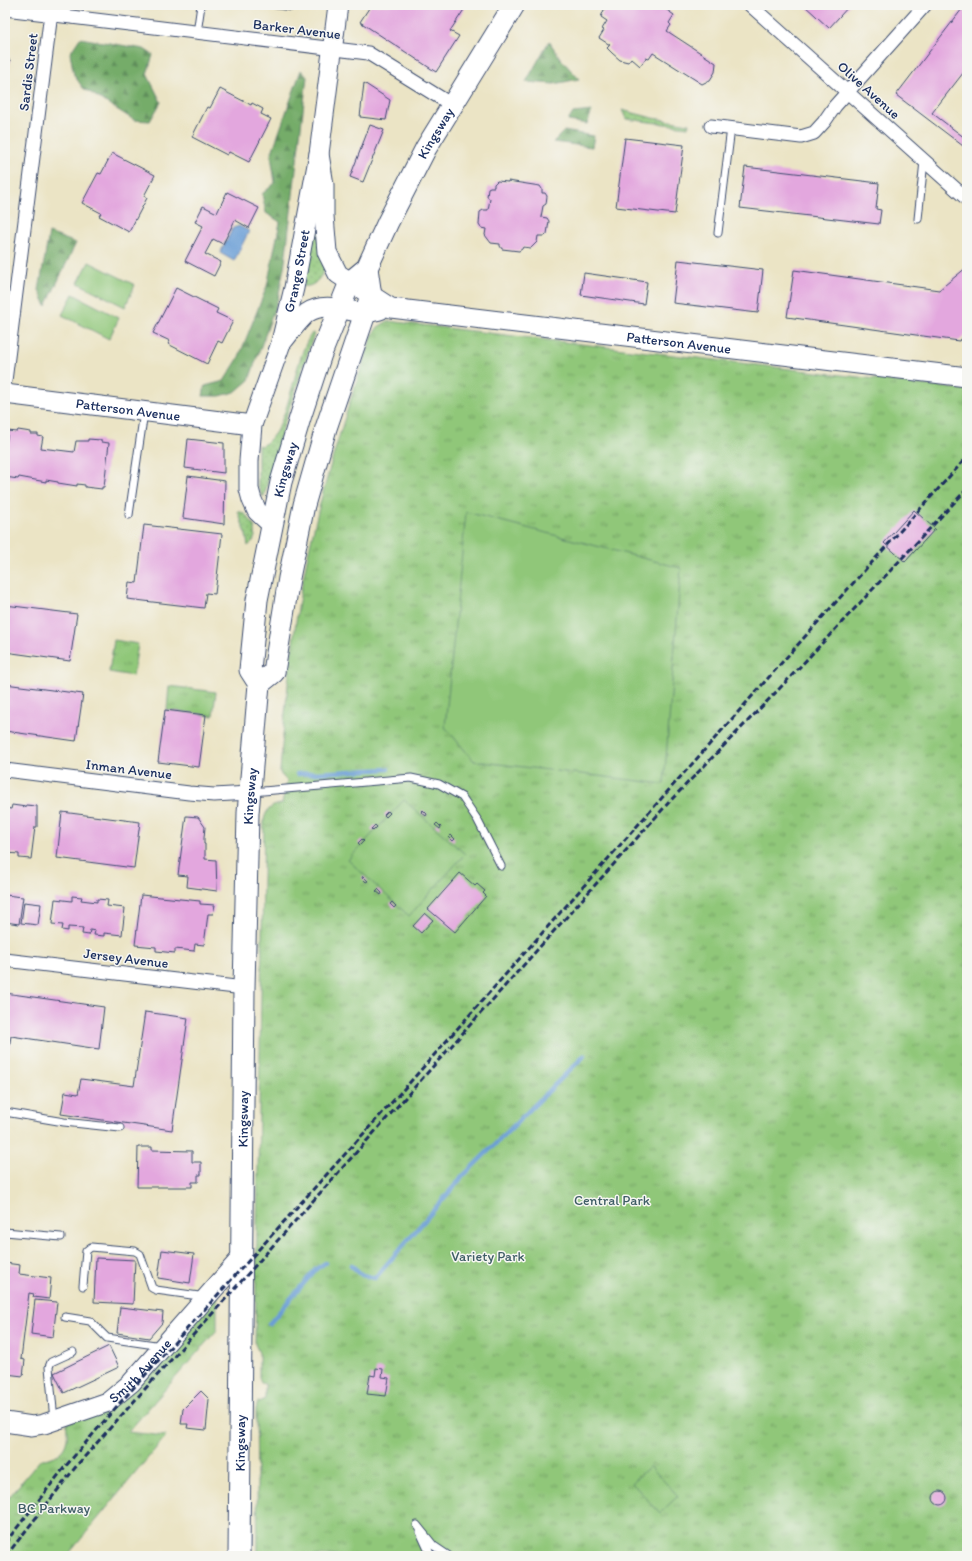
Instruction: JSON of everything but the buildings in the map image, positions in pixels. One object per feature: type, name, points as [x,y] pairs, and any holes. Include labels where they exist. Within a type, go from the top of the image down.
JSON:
[{"type":"main road","name":"Kingsway","points":[[239,1556],[244,988],[249,793],[259,684],[250,670],[257,600],[281,482],[321,354],[350,282],[367,268],[412,175],[452,105],[514,5]]},
{"type":"main road","name":"Kingsway","points":[[259,684],[274,672],[289,578],[304,505],[326,428],[369,304],[367,268]]},
{"type":"street","name":"Grange Street","points":[[272,524],[257,511],[249,489],[249,461],[252,425],[280,346],[294,288],[319,154],[338,5]]},
{"type":"street","name":"Olive Avenue","points":[[750,5],[967,199]]},
{"type":"street","points":[[711,126],[801,137],[814,133],[925,5]]},
{"type":"street","name":"Barker Avenue","points":[[5,9],[51,10],[197,33],[368,53],[452,105]]},
{"type":"street","name":"Sardis Street","points":[[5,381],[51,10]]},
{"type":"street","name":"Patterson Avenue","points":[[319,154],[324,186],[324,216],[327,252],[338,274],[350,282],[369,304]]},
{"type":"street","name":"Patterson Avenue","points":[[280,346],[299,321],[308,312],[327,307],[340,308],[369,304],[391,308],[967,377]]},
{"type":"street","name":"Patterson Avenue","points":[[5,394],[252,425]]},
{"type":"street","name":"Inman Avenue","points":[[5,770],[189,793],[214,795],[249,793]]},
{"type":"street","name":"Jersey Avenue","points":[[5,960],[244,988]]},
{"type":"street","name":"Smith Avenue","points":[[5,1422],[32,1426],[97,1407],[108,1402],[131,1383],[241,1258]]},
{"type":"lane","points":[[197,33],[201,5]]},
{"type":"lane","points":[[718,233],[731,128]]},
{"type":"lane","points":[[918,219],[924,161]]},
{"type":"lane","points":[[130,515],[144,412]]},
{"type":"lane","points":[[249,793],[411,778],[439,784],[462,797],[477,819],[501,866]]},
{"type":"lane","points":[[5,1112],[64,1122],[120,1128]]},
{"type":"lane","points":[[5,1232],[61,1237]]},
{"type":"lane","points":[[83,1286],[86,1251],[91,1246],[136,1252],[140,1254],[152,1288],[156,1290],[199,1296],[203,1301]]},
{"type":"lane","points":[[65,1316],[90,1321],[107,1338],[155,1345],[159,1350]]},
{"type":"lane","points":[[49,1422],[49,1367],[51,1362],[73,1352]]},
{"type":"lane","points":[[430,1556],[417,1525],[434,1546],[449,1556]]},
{"type":"green space","points":[[80,38],[144,49],[153,55],[147,74],[161,102],[150,121],[134,120],[83,88],[74,75],[70,53]]},
{"type":"green space","points":[[549,41],[560,58],[579,79],[554,84],[526,82]]},
{"type":"green space","points":[[301,70],[307,77],[285,262],[278,299],[249,380],[235,392],[220,396],[203,396],[205,386],[224,381],[238,359],[267,286],[280,222],[266,213],[262,194],[275,183],[271,155]]},
{"type":"green space","points":[[622,110],[653,118],[689,124],[688,127],[626,119]]},
{"type":"green space","points":[[592,111],[587,124],[568,121],[573,113]]},
{"type":"green space","points":[[564,131],[594,136],[592,147],[553,142]]},
{"type":"green space","points":[[315,221],[326,269],[314,284],[303,286]]},
{"type":"green space","points":[[49,233],[76,243],[46,306],[39,290]]},
{"type":"green space","points":[[89,262],[135,285],[125,307],[78,283]]},
{"type":"green space","points":[[73,294],[119,318],[109,339],[62,315]]},
{"type":"green space","name":"Central Park","points":[[388,321],[967,390],[967,1556],[258,1556],[256,1409],[258,1402],[265,1399],[265,1384],[261,1383],[259,1378],[259,1353],[255,1344],[264,820],[266,813],[270,808],[275,805],[282,804],[287,781],[281,775],[280,771],[284,724],[295,631],[308,552],[342,427],[373,334],[378,327]]},
{"type":"green space","points":[[312,333],[314,334],[284,424],[264,496],[262,496],[258,485],[258,445],[261,446],[271,438],[279,426],[305,345]]},
{"type":"green space","points":[[238,511],[242,512],[249,518],[254,526],[254,539],[248,546],[246,535]]},
{"type":"green space","points":[[466,512],[681,568],[664,784],[474,761],[445,727]]},
{"type":"green space","points":[[114,640],[138,644],[133,676],[109,672]]},
{"type":"green space","points":[[169,686],[216,692],[213,716],[167,710]]},
{"type":"green space","points":[[404,800],[465,854],[409,916],[348,860]]},
{"type":"green space","name":"BC Parkway","points":[[217,1296],[217,1330],[128,1432],[166,1436],[67,1556],[5,1556],[5,1502],[41,1459],[50,1458],[58,1454],[64,1448],[67,1437],[67,1423],[84,1417]]},
{"type":"green space","points":[[650,1466],[678,1496],[660,1513],[632,1483]]},
{"type":"water","points":[[239,226],[249,231],[234,261],[220,253],[233,228]]},
{"type":"waterway","points":[[297,774],[388,769]]},
{"type":"waterway","points":[[351,1265],[362,1275],[375,1278],[463,1176],[584,1056]]},
{"type":"waterway","points":[[269,1324],[316,1269],[325,1263]]},
{"type":"railway","points":[[5,1543],[64,1468],[118,1405],[403,1090],[809,632],[967,457]]},
{"type":"railway","points":[[6,1556],[78,1464],[671,800],[780,688],[967,489]]},
{"type":"park label","name":"Variety Park","points":[[488,1256]]}]
